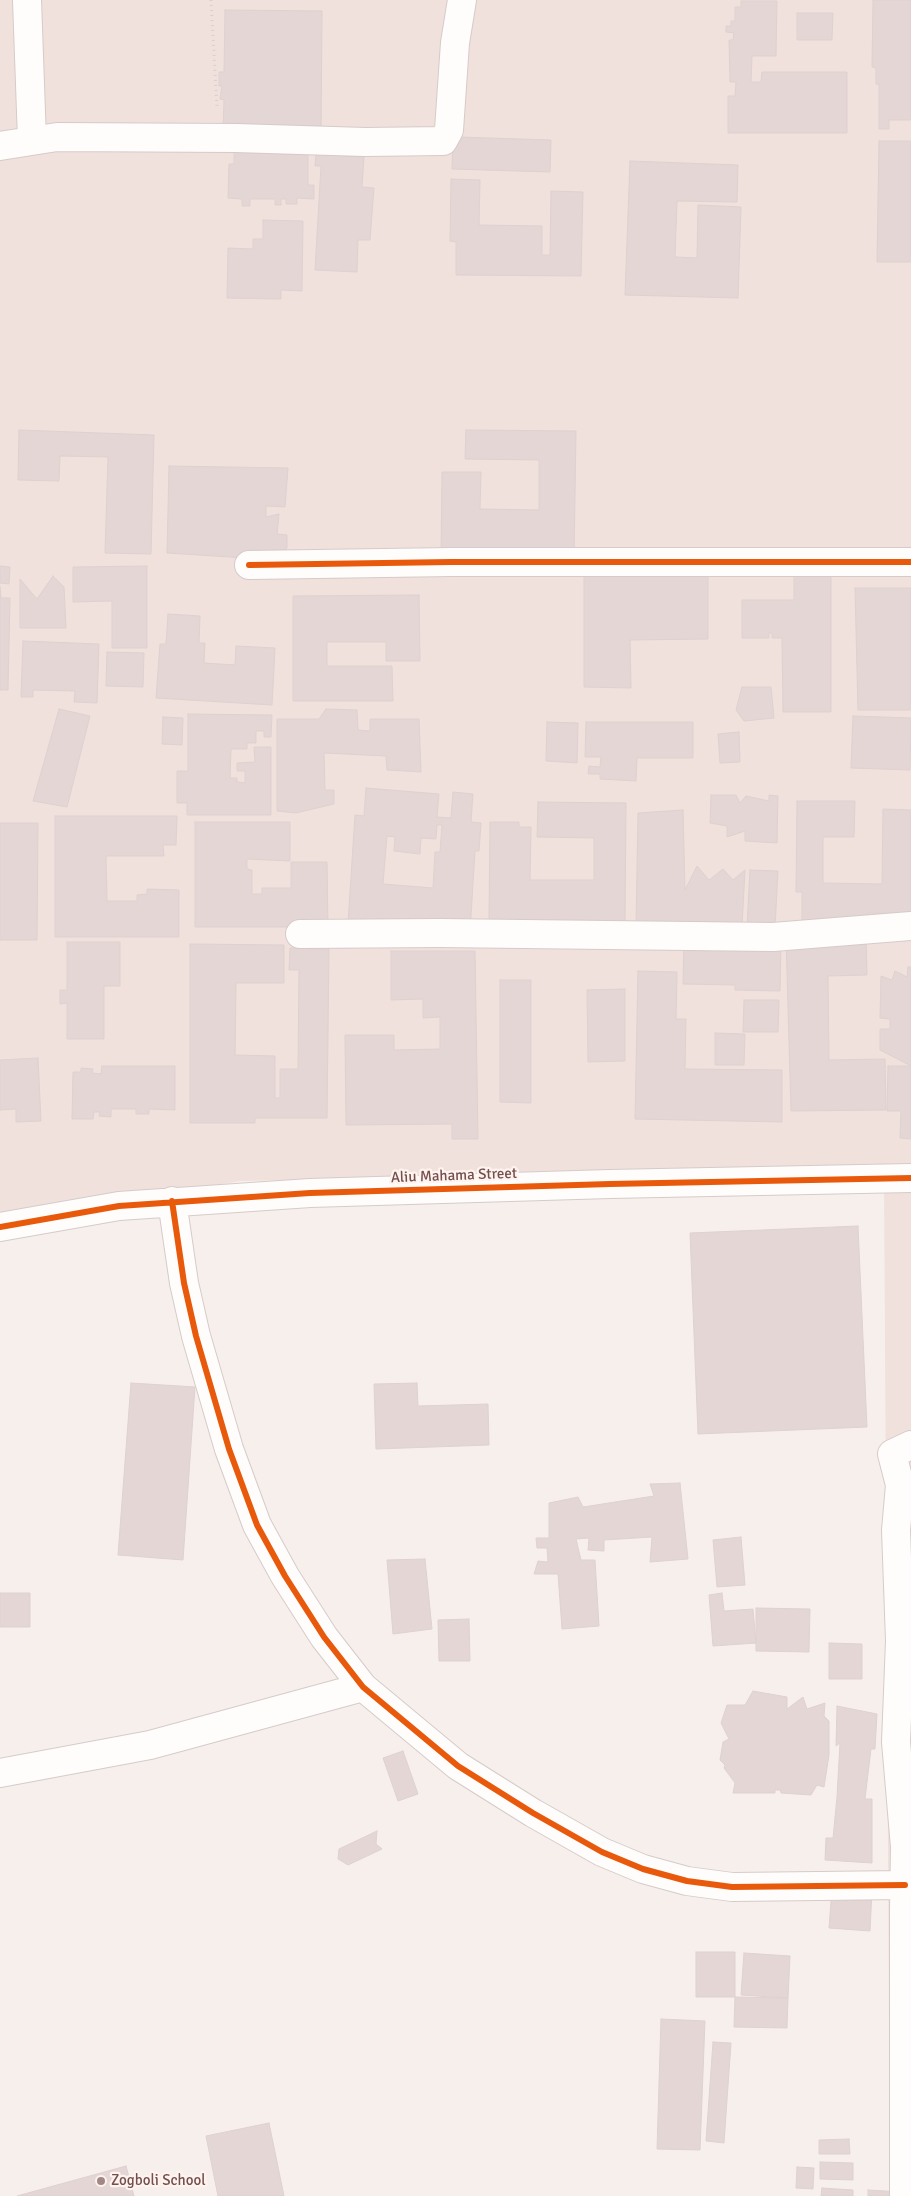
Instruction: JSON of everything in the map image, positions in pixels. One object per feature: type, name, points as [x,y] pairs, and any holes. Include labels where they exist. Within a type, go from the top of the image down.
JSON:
[{"type":"street","points":[[27,0],[32,140]]},
{"type":"street","points":[[0,146],[57,137],[216,138],[365,142],[443,141],[449,130],[454,43],[462,0]]},
{"type":"street","points":[[248,565],[451,562],[911,562]]},
{"type":"street","points":[[300,934],[439,933],[773,937],[911,926]]},
{"type":"street","name":"Aliu Mahama Street","points":[[0,1227],[79,1212],[172,1201],[413,1189],[911,1178]]},
{"type":"street","points":[[172,1201],[184,1283],[196,1336],[229,1449],[257,1525],[285,1576],[319,1629],[363,1687],[458,1766],[533,1813],[594,1848],[643,1869],[687,1881],[732,1887],[907,1902]]},
{"type":"street","points":[[904,2196],[907,1902],[905,1847],[896,1742],[900,1641],[896,1530],[900,1485],[892,1454],[911,1445]]},
{"type":"street","points":[[0,1773],[150,1745],[363,1687]]},
{"type":"path","points":[[211,0],[217,91],[216,138]]},
{"type":"shaded area","points":[[0,0],[911,0],[911,1168],[240,1181],[0,1222]]},
{"type":"shaded area","points":[[884,1173],[911,1173],[911,2196],[890,2196]]},
{"type":"building","points":[[873,0],[911,0],[911,120],[889,120],[889,129],[879,129],[879,84],[876,84],[876,68],[872,67]]},
{"type":"building","points":[[741,1],[777,1],[776,56],[752,56],[751,82],[761,82],[762,72],[847,72],[847,133],[728,133],[728,96],[735,96],[736,82],[730,82],[729,40],[733,40],[734,33],[726,32],[726,26],[731,26],[731,21],[735,21],[735,7],[741,7]]},
{"type":"building","points":[[225,10],[322,11],[321,134],[223,133],[224,100],[220,99],[222,86],[219,86],[219,72],[224,72]]},
{"type":"building","points":[[797,13],[833,13],[832,40],[797,40]]},
{"type":"building","points":[[458,137],[551,140],[550,172],[452,169],[453,140]]},
{"type":"building","points":[[879,141],[911,141],[911,262],[877,262]]},
{"type":"building","points":[[234,151],[308,153],[308,185],[314,185],[314,199],[297,198],[297,204],[286,204],[286,199],[281,199],[281,205],[275,205],[275,199],[250,199],[250,206],[242,206],[242,199],[228,198],[229,164],[234,164]]},
{"type":"building","points":[[316,154],[364,157],[362,187],[374,188],[370,240],[358,240],[357,272],[315,270],[321,166],[315,166]]},
{"type":"building","points":[[630,161],[738,165],[737,202],[677,201],[675,257],[697,258],[698,205],[741,207],[738,298],[625,295]]},
{"type":"building","points":[[451,179],[480,180],[479,225],[542,226],[542,255],[550,255],[551,191],[583,192],[581,276],[456,275],[456,242],[450,241]]},
{"type":"building","points":[[263,220],[303,221],[302,291],[281,290],[281,299],[227,298],[228,248],[253,249],[253,239],[263,239]]},
{"type":"building","points":[[19,430],[154,435],[151,554],[105,553],[108,457],[60,456],[59,481],[18,480]]},
{"type":"building","points":[[466,430],[576,431],[574,559],[441,557],[442,472],[481,472],[480,509],[539,510],[539,460],[465,459]]},
{"type":"building","points":[[169,466],[288,468],[285,507],[266,506],[266,517],[279,514],[277,534],[287,535],[287,548],[277,560],[167,553]]},
{"type":"building","points":[[708,565],[708,639],[630,640],[631,688],[584,687],[584,566]]},
{"type":"building","points":[[0,566],[10,567],[9,584],[0,583]]},
{"type":"building","points":[[147,566],[147,648],[112,648],[112,601],[73,602],[73,567]]},
{"type":"building","points":[[794,566],[831,566],[831,712],[783,712],[782,638],[772,638],[772,633],[769,633],[769,638],[742,638],[742,600],[794,600]]},
{"type":"building","points":[[53,576],[64,587],[66,628],[20,628],[20,579],[37,599]]},
{"type":"building","points":[[0,587],[1,598],[10,598],[8,690],[0,690]]},
{"type":"building","points":[[855,588],[911,588],[911,710],[858,710]]},
{"type":"building","points":[[419,595],[420,661],[386,661],[386,642],[327,642],[327,666],[392,666],[393,701],[293,701],[293,596]]},
{"type":"building","points":[[168,614],[200,616],[199,643],[205,643],[204,663],[235,665],[236,646],[275,648],[272,705],[156,698],[160,644],[166,644]]},
{"type":"building","points":[[23,641],[99,644],[97,703],[74,702],[75,691],[33,690],[33,697],[21,697]]},
{"type":"building","points":[[107,652],[144,653],[143,687],[106,686]]},
{"type":"building","points":[[742,687],[771,687],[774,718],[744,721],[736,710]]},
{"type":"building","points":[[59,709],[90,716],[67,807],[33,801]]},
{"type":"building","points":[[326,709],[357,710],[358,730],[370,731],[370,719],[419,719],[421,772],[387,770],[386,756],[324,753],[325,790],[334,790],[334,804],[296,813],[277,811],[277,719],[319,719]]},
{"type":"building","points":[[188,714],[272,715],[271,737],[264,737],[264,731],[256,731],[256,743],[247,743],[247,749],[231,749],[230,778],[237,778],[237,782],[245,783],[245,771],[237,771],[237,763],[255,762],[254,747],[271,747],[271,815],[187,815],[187,803],[177,803],[177,771],[188,771]]},
{"type":"building","points":[[853,716],[911,718],[910,770],[851,768]]},
{"type":"building","points":[[163,717],[183,718],[182,745],[162,744]]},
{"type":"building","points":[[547,722],[578,723],[577,763],[546,761]]},
{"type":"building","points":[[586,722],[693,722],[693,758],[637,758],[636,781],[600,779],[600,774],[588,774],[589,766],[600,767],[601,757],[585,757]]},
{"type":"building","points":[[739,732],[740,762],[720,763],[718,734]]},
{"type":"building","points":[[366,788],[439,794],[437,817],[451,818],[453,792],[473,794],[471,822],[481,823],[479,851],[475,851],[470,932],[348,923],[355,815],[364,816]],"holes":[[[437,825],[442,825],[440,852],[435,852],[433,888],[383,884],[387,836],[395,837],[394,851],[420,854],[421,838],[436,839]]]},
{"type":"building","points":[[711,795],[736,795],[740,803],[746,796],[769,801],[769,795],[778,796],[777,843],[745,841],[745,831],[727,837],[727,826],[710,823]]},
{"type":"building","points":[[797,801],[855,801],[854,837],[823,837],[823,883],[882,884],[883,809],[911,810],[911,914],[868,913],[868,919],[822,919],[822,928],[802,923],[802,892],[796,892]]},
{"type":"building","points":[[538,802],[626,803],[625,921],[489,920],[490,822],[519,822],[519,827],[531,827],[530,880],[594,880],[594,838],[537,837]]},
{"type":"building","points":[[683,810],[685,890],[697,866],[709,880],[723,869],[733,880],[745,870],[742,926],[636,925],[638,813]]},
{"type":"building","points":[[55,816],[177,816],[176,845],[163,845],[164,856],[106,856],[107,901],[137,901],[137,895],[147,894],[147,889],[179,890],[179,937],[55,937]]},
{"type":"building","points":[[195,822],[290,822],[290,861],[247,859],[247,869],[252,870],[252,894],[262,894],[262,888],[291,888],[291,862],[327,862],[328,927],[195,927]]},
{"type":"building","points":[[0,823],[38,823],[37,940],[0,940]]},
{"type":"building","points":[[750,870],[778,871],[775,928],[747,927]]},
{"type":"building","points":[[786,937],[866,939],[867,975],[828,976],[829,1060],[885,1059],[886,1110],[791,1111]]},
{"type":"building","points":[[67,942],[120,942],[120,986],[104,986],[104,1039],[67,1039],[67,1003],[60,1004],[60,990],[67,990]]},
{"type":"building","points":[[684,942],[781,944],[780,991],[735,990],[735,985],[683,984]]},
{"type":"building","points":[[190,944],[284,945],[284,983],[236,983],[235,1055],[275,1056],[275,1098],[280,1098],[280,1069],[298,1069],[299,970],[289,970],[290,948],[329,949],[327,1118],[255,1118],[255,1123],[190,1123]]},
{"type":"building","points":[[391,951],[475,951],[478,1139],[452,1139],[452,1124],[346,1125],[345,1035],[394,1035],[394,1050],[440,1049],[440,1017],[423,1018],[423,999],[391,1000]]},
{"type":"building","points":[[908,967],[911,967],[911,1066],[880,1050],[880,1029],[890,1029],[890,1019],[880,1018],[881,976],[892,980],[895,971],[907,977]]},
{"type":"building","points":[[638,971],[677,972],[676,1019],[686,1019],[685,1069],[782,1070],[782,1122],[635,1119]]},
{"type":"building","points":[[500,980],[531,980],[531,1103],[500,1102]]},
{"type":"building","points":[[625,989],[625,1061],[588,1062],[587,990]]},
{"type":"building","points":[[744,1000],[779,1000],[778,1032],[743,1032]]},
{"type":"building","points":[[715,1033],[745,1034],[744,1065],[715,1065]]},
{"type":"building","points":[[38,1058],[41,1121],[16,1122],[16,1109],[0,1110],[0,1060]]},
{"type":"building","points":[[102,1066],[175,1066],[175,1110],[149,1109],[149,1114],[136,1114],[136,1109],[111,1109],[111,1117],[99,1116],[100,1112],[94,1112],[93,1119],[72,1119],[73,1072],[81,1072],[81,1068],[93,1069],[92,1073],[101,1074]]},
{"type":"building","points":[[888,1066],[911,1066],[911,1139],[900,1138],[901,1111],[887,1111]]},
{"type":"building","points":[[858,1226],[867,1427],[698,1434],[690,1233]]},
{"type":"building","points":[[131,1383],[195,1387],[183,1560],[118,1555]]},
{"type":"building","points":[[417,1383],[418,1406],[488,1404],[489,1445],[376,1449],[374,1384]]},
{"type":"building","points":[[680,1483],[688,1559],[650,1562],[652,1537],[604,1540],[604,1551],[588,1550],[589,1538],[576,1539],[581,1560],[595,1560],[599,1626],[562,1629],[558,1574],[534,1574],[538,1561],[548,1562],[547,1548],[537,1548],[536,1538],[549,1538],[549,1503],[578,1497],[583,1507],[654,1496],[650,1484]]},
{"type":"building","points":[[741,1537],[745,1585],[717,1587],[713,1540]]},
{"type":"building","points":[[425,1559],[432,1629],[393,1634],[387,1560]]},
{"type":"building","points":[[0,1593],[30,1593],[30,1627],[0,1627]]},
{"type":"building","points":[[722,1593],[724,1611],[753,1609],[756,1643],[713,1646],[709,1595]]},
{"type":"building","points":[[756,1608],[810,1609],[809,1652],[756,1651]]},
{"type":"building","points":[[469,1619],[470,1661],[439,1661],[438,1620]]},
{"type":"building","points":[[829,1643],[862,1644],[862,1679],[829,1679]]},
{"type":"building","points":[[753,1691],[787,1697],[787,1709],[803,1697],[807,1709],[825,1703],[824,1716],[829,1721],[829,1755],[824,1787],[817,1785],[811,1795],[781,1793],[780,1790],[775,1790],[775,1793],[733,1793],[735,1783],[720,1760],[723,1742],[729,1739],[721,1723],[727,1705],[745,1705]]},
{"type":"building","points":[[837,1706],[877,1714],[875,1749],[871,1749],[865,1799],[872,1799],[872,1863],[825,1860],[826,1838],[833,1838],[837,1797],[840,1743],[836,1746]]},
{"type":"building","points":[[403,1751],[418,1794],[398,1801],[383,1758]]},
{"type":"building","points":[[377,1831],[376,1844],[382,1849],[348,1865],[338,1859],[339,1849]]},
{"type":"building","points":[[832,1888],[872,1891],[870,1931],[829,1928]]},
{"type":"building","points":[[696,1952],[735,1952],[735,1997],[696,1997]]},
{"type":"building","points":[[744,1953],[790,1956],[788,1998],[741,1995]]},
{"type":"building","points":[[735,1997],[788,1998],[787,2028],[734,2027]]},
{"type":"building","points":[[661,2019],[705,2021],[700,2150],[657,2149]]},
{"type":"building","points":[[713,2042],[731,2043],[724,2143],[706,2141]]},
{"type":"building","points":[[269,2123],[284,2196],[218,2196],[206,2136]]},
{"type":"building","points":[[849,2139],[850,2154],[819,2154],[819,2140]]},
{"type":"building","points":[[820,2162],[853,2163],[853,2180],[820,2179]]},
{"type":"building","name":"Zogboli School","points":[[126,2166],[134,2196],[17,2196]]},
{"type":"building","points":[[797,2167],[814,2168],[813,2189],[796,2188]]},
{"type":"building","points":[[822,2188],[853,2190],[853,2196],[821,2196]]},
{"type":"building","points":[[868,2190],[902,2192],[901,2196],[868,2196]]},
{"type":"cycle path","points":[[249,565],[451,562],[911,562]]},
{"type":"cycle path","points":[[0,1227],[119,1206],[310,1193],[610,1184],[911,1178]]},
{"type":"cycle path","points":[[172,1201],[184,1283],[196,1336],[229,1449],[257,1525],[285,1576],[324,1637],[363,1687],[458,1766],[533,1813],[602,1852],[643,1869],[687,1881],[732,1887],[905,1885]]},
{"type":"place","name":"Zogboli School","points":[[101,2181]]}]
